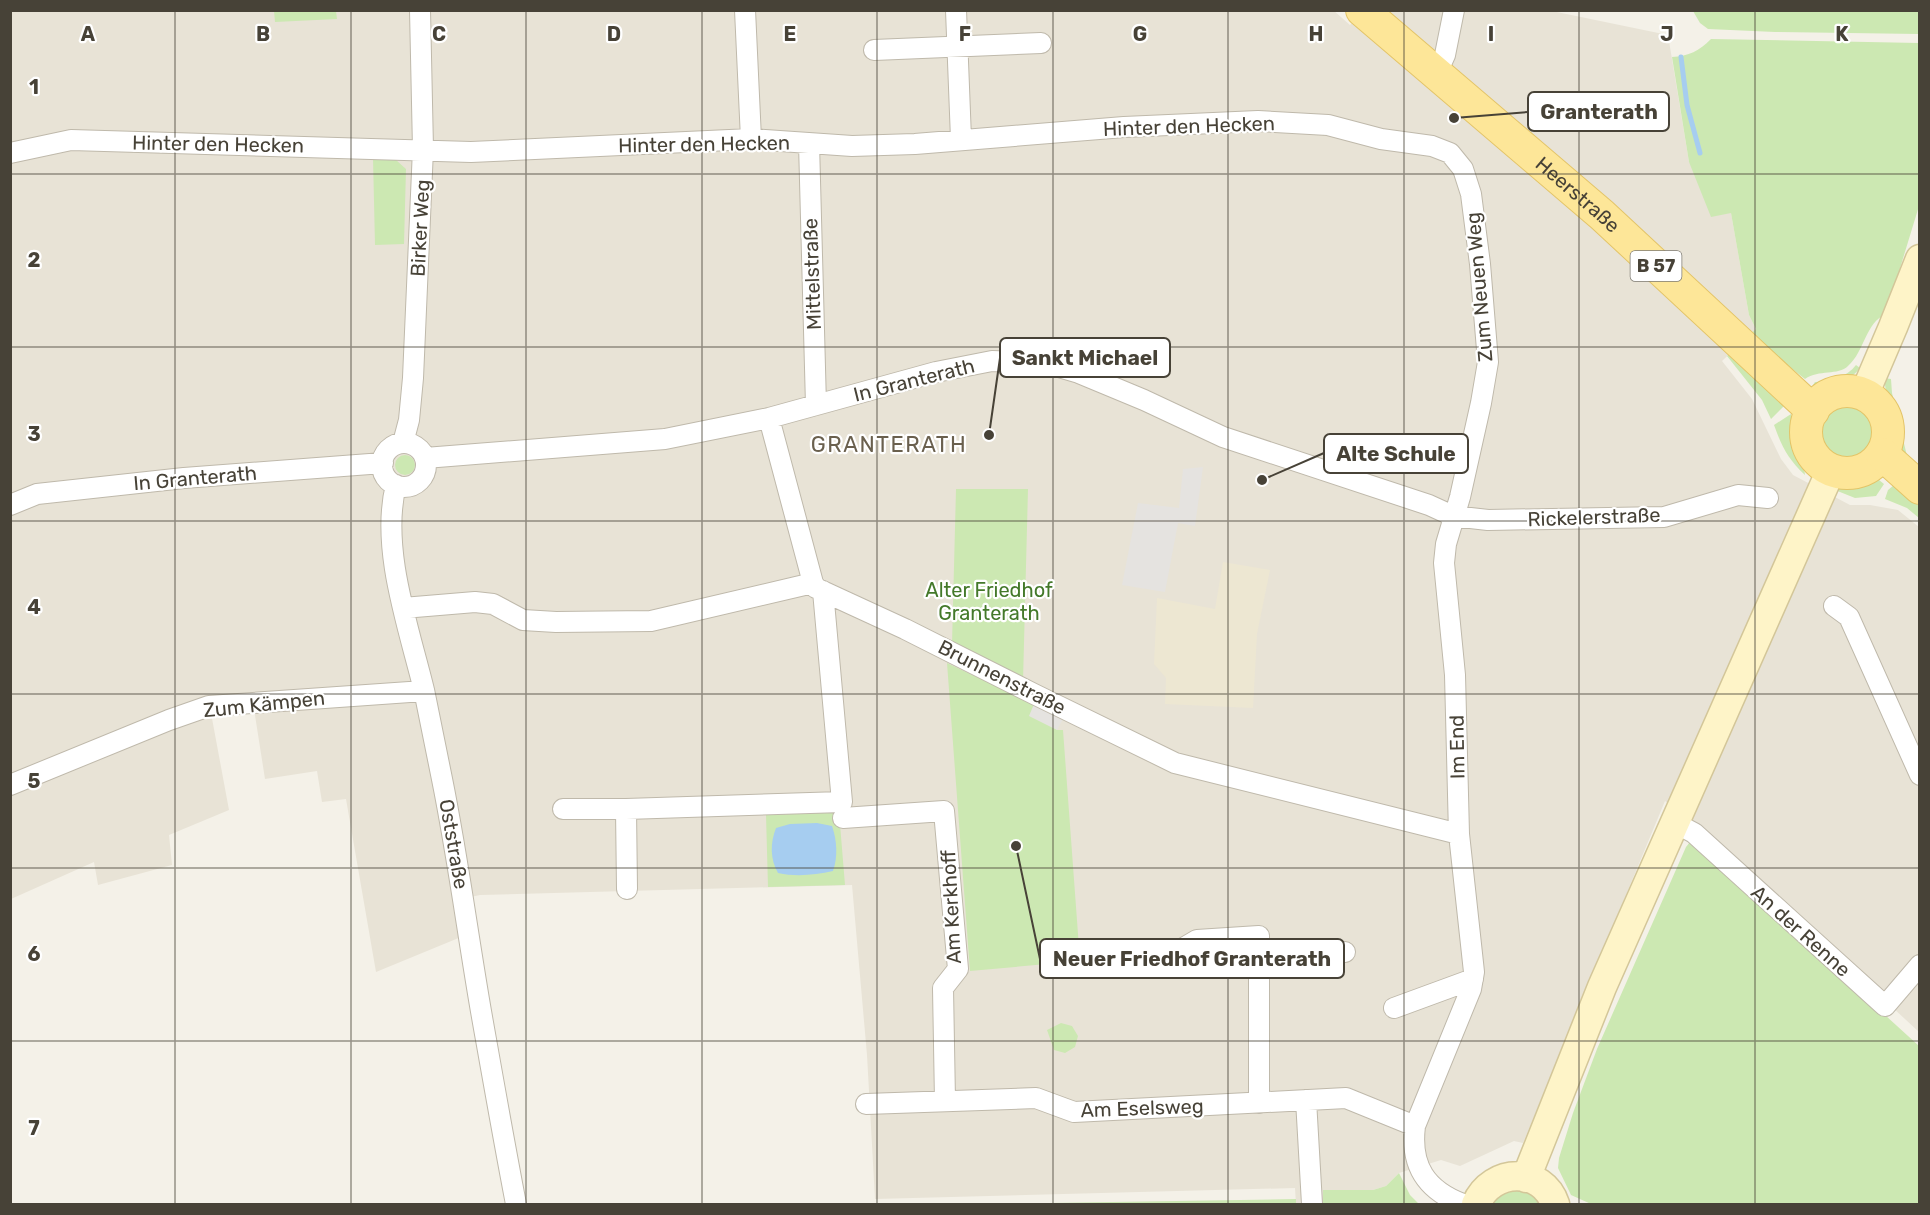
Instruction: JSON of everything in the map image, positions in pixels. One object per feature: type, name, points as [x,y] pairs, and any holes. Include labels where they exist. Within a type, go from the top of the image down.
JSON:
[{"type":"main road","name":"Heerstraße","points":[[1362,10],[1602,215],[1813,411]]},
{"type":"main road","points":[[1855,392],[1864,395],[1881,409],[1886,421],[1888,435],[1882,454],[1868,467],[1855,472],[1842,473],[1832,470],[1817,460],[1808,442],[1807,424],[1820,402],[1837,393],[1855,392]]},
{"type":"main road","points":[[1882,454],[1920,488]]},
{"type":"street","name":"Birker Weg","points":[[403,444],[409,420],[413,378],[423,149],[420,10]]},
{"type":"street","points":[[745,10],[751,140]]},
{"type":"street","points":[[956,10],[961,140]]},
{"type":"street","points":[[1436,75],[1445,55],[1454,10]]},
{"type":"street","points":[[874,50],[1041,43]]},
{"type":"street","name":"Hinter den Hecken","points":[[10,153],[71,140],[471,152],[751,140],[852,146],[915,144],[1124,127],[1258,121],[1328,125],[1381,139],[1432,146]]},
{"type":"street","name":"Mittelstraße","points":[[809,143],[816,405]]},
{"type":"street","name":"Zum Neuen Weg","points":[[1432,146],[1450,153],[1463,169],[1472,194],[1488,363],[1462,485],[1453,516]]},
{"type":"street","points":[[1864,395],[1920,259]]},
{"type":"street","name":"In Granterath","points":[[425,458],[665,440],[769,418],[936,372],[992,361],[1045,363],[1079,373],[1223,437],[1418,501],[1453,516]]},
{"type":"street","points":[[563,809],[842,802],[818,587],[769,418]]},
{"type":"street","points":[[408,444],[418,448],[425,458],[426,469],[420,480],[409,486],[396,485],[386,476],[383,463],[387,452],[397,445],[408,444]]},
{"type":"street","name":"In Granterath","points":[[10,505],[37,494],[184,478],[383,463]]},
{"type":"street","points":[[1526,1178],[1602,987],[1832,470]]},
{"type":"street","name":"Oststraße","points":[[396,485],[391,504],[390,536],[403,608],[424,691],[465,903],[482,1017],[516,1204]]},
{"type":"street","name":"Rickelerstraße","points":[[1453,516],[1488,520],[1664,517],[1738,495],[1768,498]]},
{"type":"street","name":"Im End","points":[[1453,516],[1444,563],[1455,675],[1459,834],[1473,979],[1414,1126],[1412,1144],[1415,1160],[1421,1173],[1438,1193],[1463,1204]]},
{"type":"street","points":[[403,608],[475,602],[493,604],[523,620],[651,621],[818,587]]},
{"type":"street","name":"Brunnenstraße","points":[[818,587],[1175,763],[1459,834]]},
{"type":"street","points":[[1834,606],[1849,617],[1920,775]]},
{"type":"street","name":"Zum Kämpen","points":[[10,785],[209,706],[424,691]]},
{"type":"street","points":[[626,809],[627,889]]},
{"type":"street","name":"Am Kerkhoff","points":[[843,818],[944,811],[958,969],[943,988],[945,1101]]},
{"type":"street","name":"An der Renne","points":[[1675,823],[1694,833],[1885,1006],[1920,965]]},
{"type":"street","points":[[1087,963],[1168,957],[1197,940],[1259,936],[1259,1103]]},
{"type":"street","points":[[1259,955],[1345,952]]},
{"type":"street","points":[[1394,1008],[1473,979]]},
{"type":"street","name":"Am Eselsweg","points":[[866,1104],[1036,1098],[1074,1112],[1346,1098],[1414,1126]]},
{"type":"street","points":[[1306,1100],[1312,1204]]},
{"type":"street","points":[[1476,1204],[1490,1184],[1501,1178],[1514,1176],[1539,1184],[1548,1191],[1555,1204]]},
{"type":"shaded area","points":[[1333,10],[1350,25],[1361,11],[1547,10],[1668,35],[1689,162],[1731,213],[1749,315],[1756,329],[1722,361],[1752,399],[1781,459],[1793,475],[1850,505],[1870,505],[1898,510],[1919,527],[1919,1032],[1691,821],[1665,801],[1523,1143],[1514,1141],[1460,1166],[1441,1160],[1399,1173],[1386,1186],[1373,1190],[1324,1190],[1323,1204],[1296,1204],[1295,1188],[875,1199],[867,1055],[852,885],[480,895],[456,900],[461,937],[376,972],[346,799],[322,802],[317,771],[265,779],[254,709],[211,713],[229,810],[169,835],[172,865],[98,885],[94,862],[11,899],[10,11]]},
{"type":"shaded area","points":[[1203,467],[1195,526],[1178,523],[1165,592],[1122,585],[1138,503],[1179,508],[1183,469]]},
{"type":"shaded area","points":[[1223,562],[1270,570],[1257,634],[1253,708],[1165,704],[1166,678],[1154,664],[1157,598],[1215,609]]},
{"type":"shaded area","points":[[1034,704],[1063,719],[1057,730],[1029,716]]},
{"type":"green space","points":[[274,11],[336,11],[337,19],[275,22]]},
{"type":"green space","points":[[1693,11],[1919,11],[1919,34],[1708,29],[1700,23]]},
{"type":"green space","points":[[1711,39],[1919,43],[1919,206],[1886,314],[1879,318],[1869,330],[1854,360],[1839,371],[1816,374],[1805,379],[1749,335],[1756,329],[1749,315],[1731,213],[1711,217],[1689,162],[1672,57],[1693,52]]},
{"type":"green space","points":[[373,158],[396,160],[406,169],[404,244],[375,245]]},
{"type":"green space","points":[[1733,351],[1786,404],[1771,419],[1762,400],[1727,356]]},
{"type":"green space","points":[[1856,365],[1860,368],[1856,373],[1839,384],[1813,385],[1815,382],[1843,376]]},
{"type":"green space","points":[[1884,378],[1891,379],[1892,393],[1907,456],[1897,448],[1894,417],[1888,405]]},
{"type":"green space","points":[[1842,401],[1854,401],[1870,410],[1877,420],[1879,432],[1877,444],[1870,454],[1854,463],[1842,463],[1831,458],[1822,449],[1817,438],[1817,426],[1822,415],[1831,406]]},
{"type":"green space","points":[[1791,414],[1796,444],[1803,461],[1805,475],[1786,452],[1774,425]]},
{"type":"green space","points":[[401,455],[409,455],[415,461],[415,469],[409,475],[401,475],[395,469],[395,461]]},
{"type":"green space","points":[[1869,479],[1879,480],[1884,484],[1876,496],[1855,498],[1835,490],[1845,483]]},
{"type":"green space","points":[[1894,485],[1919,506],[1919,518],[1907,508],[1885,499],[1888,490]]},
{"type":"green space","name":"Alter Friedhof Granterath","points":[[956,489],[1028,489],[1023,682],[952,644]]},
{"type":"green space","points":[[947,663],[1034,704],[1057,730],[1063,730],[1080,961],[970,971]]},
{"type":"green space","points":[[839,812],[845,885],[768,887],[766,815]]},
{"type":"green space","points":[[1690,842],[1762,903],[1919,1046],[1919,1204],[1591,1204],[1571,1195],[1558,1168],[1573,1113],[1597,1049]]},
{"type":"green space","points":[[1061,1023],[1072,1026],[1078,1036],[1075,1047],[1065,1053],[1054,1050],[1047,1030]]},
{"type":"green space","points":[[1399,1173],[1410,1195],[1419,1204],[1323,1204],[1323,1190],[1373,1190],[1386,1186]]},
{"type":"green space","points":[[1522,1187],[1545,1204],[1487,1204],[1496,1193]]},
{"type":"green space","points":[[1296,1199],[1296,1204],[980,1204]]},
{"type":"water","points":[[817,823],[832,826],[836,848],[833,871],[806,875],[778,873],[773,862],[772,851],[776,828],[790,824]]},
{"type":"waterway","points":[[1681,57],[1687,105],[1700,153]]},
{"type":"place","name":"Granterath","points":[[1454,118]]},
{"type":"place","name":"Sankt Michael","points":[[989,435]]},
{"type":"place","name":"Alte Schule","points":[[1262,480]]},
{"type":"place","name":"Neuer Friedhof Granterath","points":[[1016,846]]},
{"type":"district","name":"GRANTERATH","points":[[889,444]]}]
